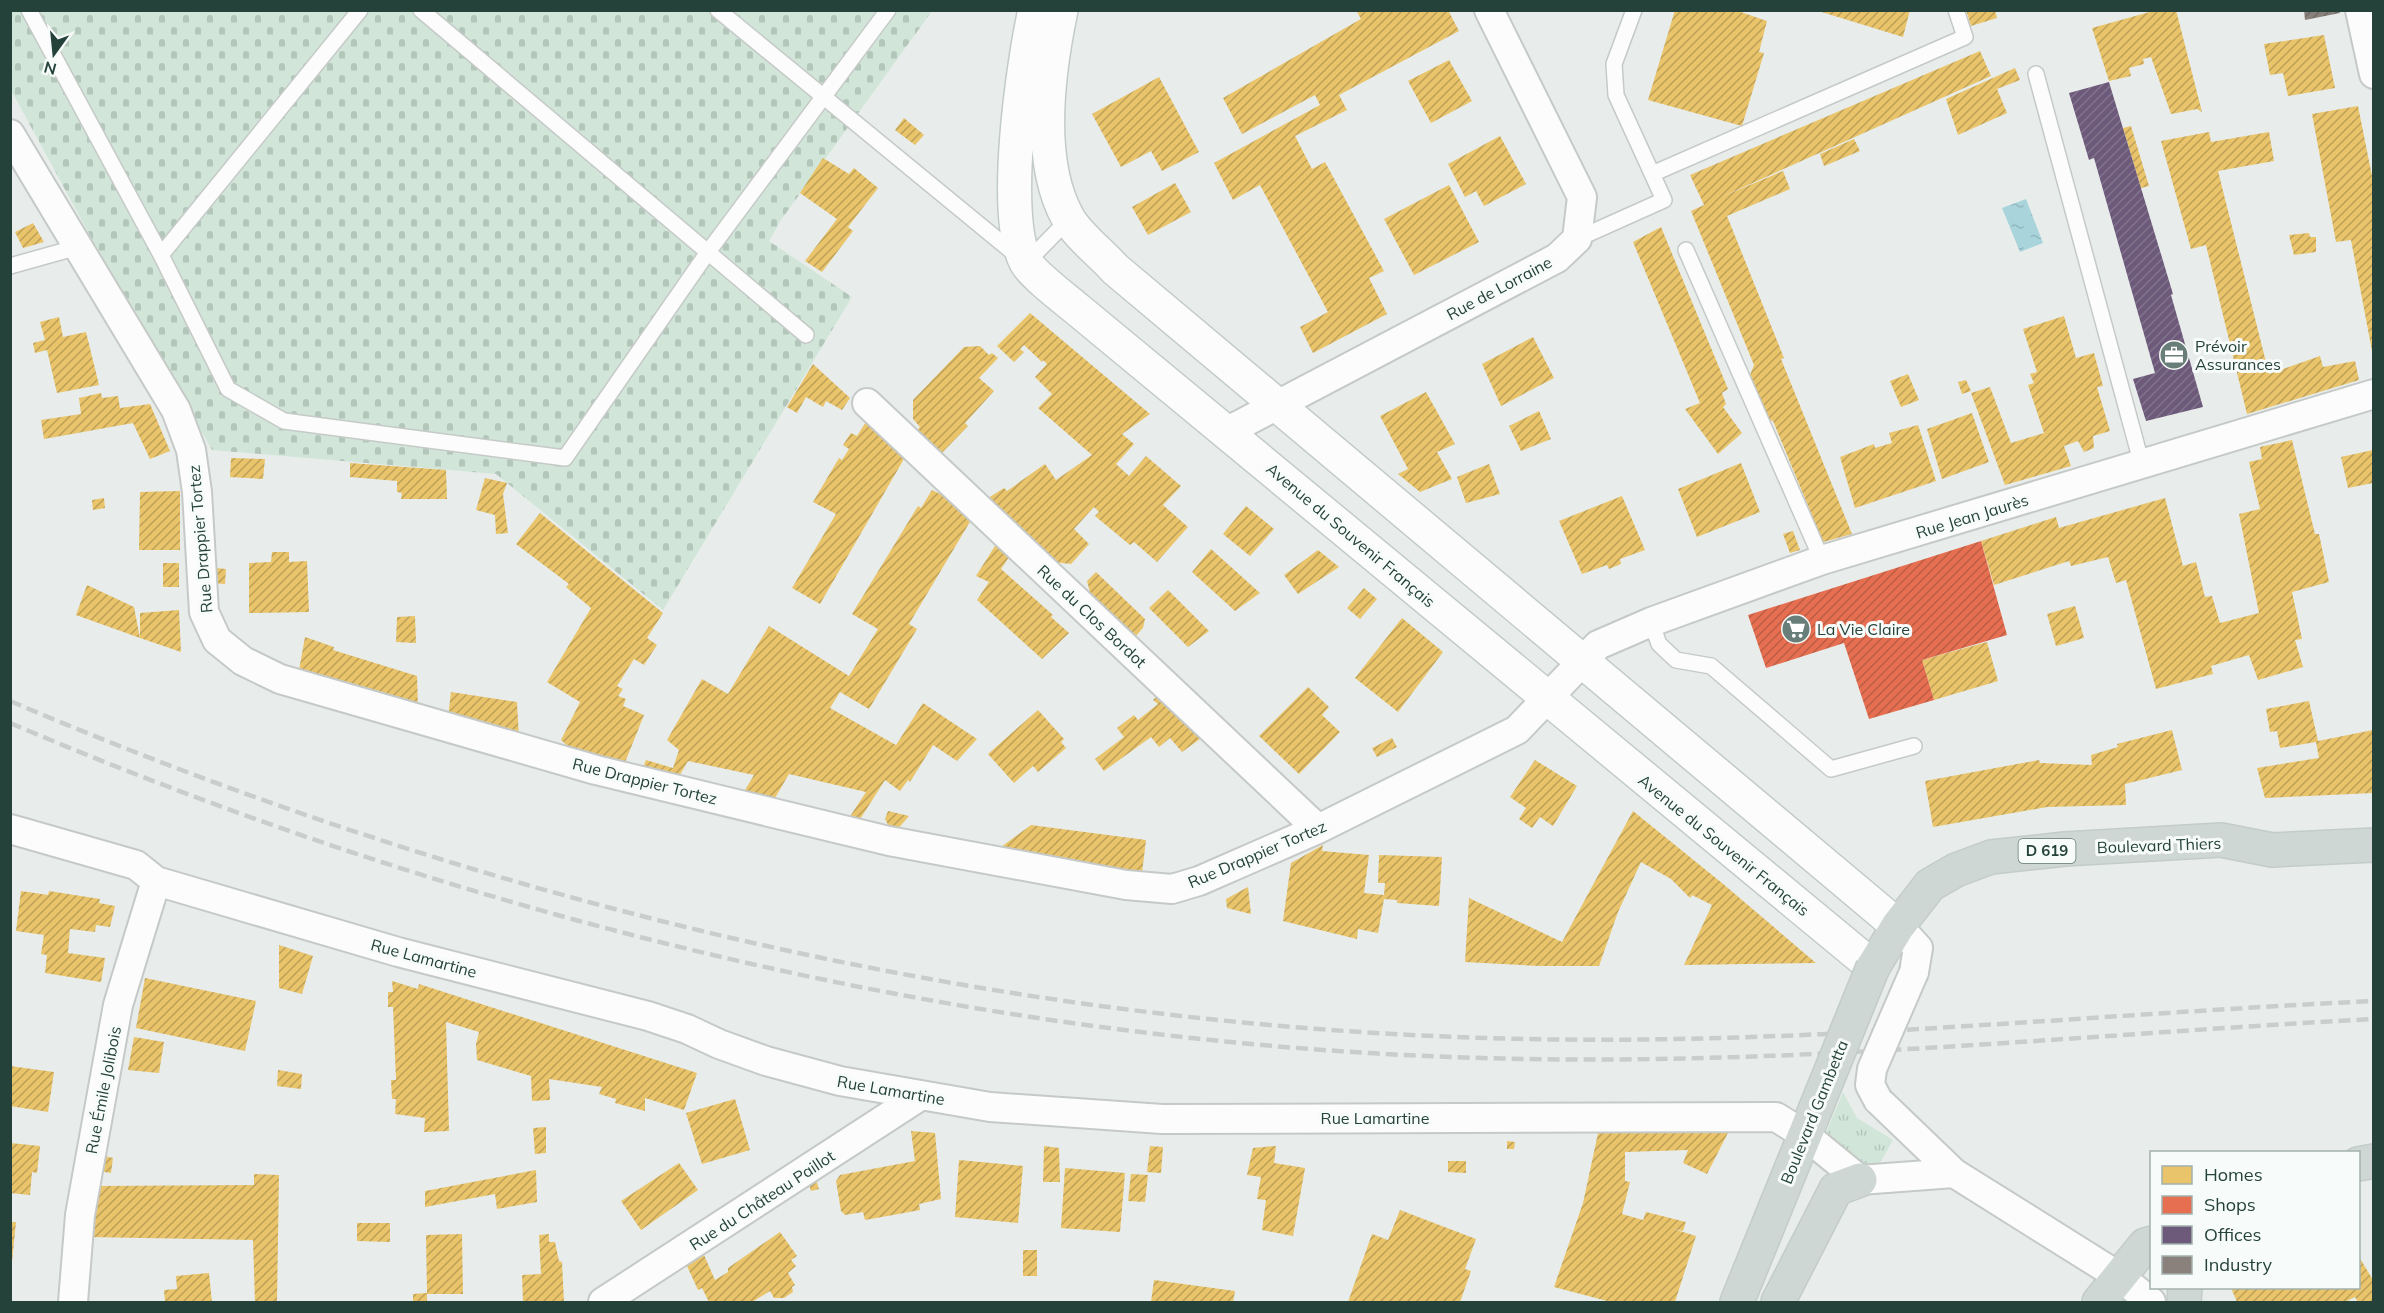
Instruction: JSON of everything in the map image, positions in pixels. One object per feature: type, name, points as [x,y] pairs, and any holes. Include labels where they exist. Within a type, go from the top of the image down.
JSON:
[{"type":"main road","name":"Boulevard Thiers","points":[[1898,926],[1930,885],[1956,870],[1991,857],[2065,849],[2221,840],[2272,850],[2373,845]]},
{"type":"main road","name":"Boulevard Gambetta","points":[[1737,1302],[1874,967],[1898,926]]},
{"type":"main road","points":[[1778,1302],[1836,1189],[1860,1180]]},
{"type":"main road","points":[[2099,1302],[2145,1245],[2150,1243]]},
{"type":"street","points":[[1026,263],[1014,215],[1016,154],[1026,54],[1035,10]]},
{"type":"street","points":[[1061,10],[1052,66],[1047,126],[1048,162],[1069,219],[1115,269],[1280,404],[1582,663],[1898,926],[1918,948],[1914,972],[1872,1069],[1870,1085],[1878,1100],[1954,1173],[2120,1277],[2151,1302]]},
{"type":"street","points":[[1489,10],[1582,197],[1577,239]]},
{"type":"street","points":[[2360,10],[2372,57]]},
{"type":"street","name":"Rue Drappier Tortez","points":[[10,134],[176,410],[192,450],[197,492],[204,612],[216,640],[243,661],[280,679],[596,770],[889,841],[1126,885],[1172,889],[1199,881],[1318,829],[1517,730],[1582,663]]},
{"type":"street","name":"Rue de Lorraine","points":[[1228,431],[1557,258],[1577,239]]},
{"type":"street","name":"Avenue du Souvenir Français","points":[[1026,263],[1077,309],[1228,431],[1546,699],[1874,967]]},
{"type":"street","name":"Rue Jean Jaurès","points":[[1582,663],[1598,645],[1651,622],[1822,560],[2373,394]]},
{"type":"street","name":"Rue du Clos Bordot","points":[[867,404],[1318,829]]},
{"type":"street","name":"Rue Lamartine","points":[[10,829],[136,865],[156,881],[398,952],[648,1016],[766,1061],[840,1081],[990,1107],[1162,1119],[1776,1117],[1810,1123],[1860,1180]]},
{"type":"street","name":"Rue Émile Jolibois","points":[[73,1302],[80,1215],[118,1005],[156,881]]},
{"type":"street","name":"Rue du Château Paillot","points":[[603,1302],[920,1096]]},
{"type":"street","points":[[1860,1180],[1954,1173]]},
{"type":"lane","points":[[29,10],[161,255],[228,389],[284,420],[565,458],[708,252],[888,10]]},
{"type":"lane","points":[[161,255],[360,10]]},
{"type":"lane","points":[[421,10],[807,335]]},
{"type":"lane","points":[[718,10],[1026,263],[1069,219]]},
{"type":"lane","points":[[1577,239],[1664,200],[1617,95],[1614,64],[1634,10]]},
{"type":"lane","points":[[1652,174],[1965,37],[1956,10]]},
{"type":"lane","points":[[2036,74],[2142,465]]},
{"type":"lane","points":[[10,266],[78,247]]},
{"type":"lane","points":[[1686,250],[1822,560]]},
{"type":"lane","points":[[1651,622],[1659,644],[1676,660],[1711,666],[1831,769],[1914,746]]},
{"type":"green space","points":[[10,11],[932,11],[781,220],[769,241],[852,297],[663,610],[496,474],[212,450],[113,278],[11,90]]},
{"type":"green space","points":[[1843,1092],[1857,1118],[1893,1140],[1876,1170],[1824,1137]]},
{"type":"water","points":[[2026,199],[2043,243],[2020,252],[2002,208]]},
{"type":"building: Homes","points":[[1356,10],[1448,10],[1459,31],[1339,95],[1347,110],[1295,136],[1312,169],[1325,162],[1384,271],[1369,278],[1387,314],[1313,353],[1300,327],[1328,312],[1260,185],[1233,200],[1214,163],[1320,105],[1315,95],[1242,134],[1223,98],[1361,19]]},
{"type":"building: Homes","points":[[1675,10],[1735,10],[1767,21],[1759,52],[1764,53],[1742,126],[1648,100]]},
{"type":"building: Homes","points":[[1815,10],[1910,10],[1903,37]]},
{"type":"building: Homes","points":[[1966,10],[1995,10],[1997,18],[1971,26]]},
{"type":"building: Homes","points":[[2157,10],[2176,10],[2202,112],[2197,109],[2171,114],[2151,57],[2143,59],[2144,64],[2129,68],[2131,76],[2109,81],[2092,28]]},
{"type":"building: Homes","points":[[2324,35],[2335,88],[2288,96],[2283,73],[2270,75],[2264,44]]},
{"type":"building: Homes","points":[[1980,51],[1991,76],[1719,198],[1783,171],[1790,189],[1727,216],[1784,358],[1781,359],[1852,534],[1823,542],[1773,421],[1762,417],[1748,380],[1754,365],[1691,211],[1704,205],[1690,175]]},
{"type":"building: Homes","points":[[1449,60],[1472,101],[1431,123],[1408,81]]},
{"type":"building: Homes","points":[[2015,68],[2020,80],[1997,89],[2007,113],[1958,135],[1946,99]]},
{"type":"building: Homes","points":[[1159,77],[1199,152],[1162,171],[1151,151],[1121,167],[1092,114]]},
{"type":"building: Homes","points":[[2358,106],[2373,181],[2372,351],[2351,240],[2336,242],[2312,114]]},
{"type":"building: Homes","points":[[904,118],[924,135],[915,145],[895,130]]},
{"type":"building: Homes","points":[[2131,126],[2149,186],[2141,188],[2123,128]]},
{"type":"building: Homes","points":[[2209,132],[2211,142],[2269,132],[2274,161],[2218,171],[2269,374],[2320,356],[2323,367],[2355,361],[2359,380],[2247,414],[2206,245],[2191,249],[2161,141]]},
{"type":"building: Homes","points":[[1500,136],[1526,184],[1484,206],[1476,191],[1465,197],[1448,164]]},
{"type":"building: Homes","points":[[1854,139],[1860,151],[1824,166],[1820,154]]},
{"type":"building: Homes","points":[[823,158],[849,174],[854,168],[878,188],[848,227],[853,231],[822,272],[805,261],[837,219],[800,193]]},
{"type":"building: Homes","points":[[1175,183],[1191,212],[1148,235],[1132,207]]},
{"type":"building: Homes","points":[[1449,185],[1479,242],[1414,275],[1384,219]]},
{"type":"building: Homes","points":[[33,223],[44,242],[23,248],[15,232]]},
{"type":"building: Homes","points":[[1661,227],[1728,389],[1722,393],[1726,404],[1723,407],[1742,433],[1718,454],[1685,409],[1700,403],[1633,242]]},
{"type":"building: Homes","points":[[2309,233],[2310,237],[2316,237],[2316,252],[2294,255],[2289,235]]},
{"type":"building: Homes","points":[[1030,313],[1150,414],[1122,434],[1134,444],[1116,464],[1129,476],[1146,456],[1181,486],[1163,505],[1188,527],[1157,562],[1134,542],[1130,545],[1095,516],[1099,512],[1094,507],[1074,529],[1089,544],[1071,564],[1052,562],[985,500],[1004,488],[1007,491],[1045,464],[1056,480],[1092,455],[1038,408],[1052,394],[1035,377],[1047,364],[1024,345],[1020,349],[1024,352],[1014,362],[997,346]]},
{"type":"building: Homes","points":[[2064,316],[2076,358],[2094,353],[2103,386],[2097,387],[2110,431],[2093,436],[2094,448],[2084,452],[2078,441],[2064,446],[2071,466],[2005,485],[1971,393],[1990,387],[2011,443],[2044,433],[2028,385],[2034,383],[2030,374],[2037,372],[2023,329]]},
{"type":"building: Homes","points":[[59,317],[63,337],[86,332],[99,385],[57,393],[47,350],[35,353],[33,343],[45,340],[40,322]]},
{"type":"building: Homes","points":[[1533,337],[1554,378],[1501,406],[1482,364]]},
{"type":"building: Homes","points":[[980,346],[989,355],[992,353],[998,358],[979,378],[994,391],[965,423],[968,426],[938,457],[914,434],[920,427],[913,419],[913,400],[964,347]]},
{"type":"building: Homes","points":[[813,364],[850,398],[842,410],[826,401],[823,407],[806,397],[797,413],[787,407]]},
{"type":"building: Homes","points":[[1908,374],[1919,400],[1901,407],[1890,381]]},
{"type":"building: Homes","points":[[1966,380],[1971,391],[1962,394],[1958,382]]},
{"type":"building: Homes","points":[[1426,392],[1455,444],[1437,452],[1452,479],[1420,492],[1398,474],[1408,469],[1380,416]]},
{"type":"building: Homes","points":[[101,393],[102,398],[118,396],[120,408],[150,404],[170,451],[150,459],[133,423],[44,439],[41,420],[81,414],[79,398]]},
{"type":"building: Homes","points":[[1539,411],[1551,439],[1521,451],[1509,426]]},
{"type":"building: Homes","points":[[1972,413],[1989,462],[1942,479],[1927,429]]},
{"type":"building: Homes","points":[[869,417],[908,452],[820,604],[792,588],[836,514],[813,502],[839,458],[842,460],[849,449],[843,445],[851,433],[857,436]]},
{"type":"building: Homes","points":[[1918,425],[1936,481],[1855,508],[1840,457],[1874,444],[1875,448],[1892,443],[1889,433]]},
{"type":"building: Homes","points":[[2292,440],[2315,534],[2319,534],[2329,582],[2292,592],[2302,639],[2295,640],[2303,667],[2258,680],[2249,655],[2211,666],[2213,674],[2156,689],[2126,580],[2116,583],[2108,557],[2071,566],[2069,561],[1994,585],[1981,541],[2056,517],[2059,528],[2165,498],[2183,566],[2196,562],[2205,597],[2212,596],[2220,623],[2259,613],[2239,514],[2260,509],[2249,462],[2262,459],[2260,447]]},
{"type":"building: Homes","points":[[2373,450],[2373,483],[2348,488],[2341,457]]},
{"type":"building: Homes","points":[[231,458],[265,459],[263,479],[230,477]]},
{"type":"building: Homes","points":[[350,463],[446,470],[447,499],[401,499],[402,493],[397,492],[397,481],[350,477]]},
{"type":"building: Homes","points":[[1741,463],[1760,512],[1697,537],[1678,489]]},
{"type":"building: Homes","points":[[1489,464],[1500,494],[1466,503],[1457,477]]},
{"type":"building: Homes","points":[[485,478],[507,483],[503,494],[508,533],[496,534],[495,515],[476,510]]},
{"type":"building: Homes","points":[[945,487],[974,515],[909,624],[917,629],[869,709],[840,692],[830,708],[896,745],[923,703],[977,739],[957,761],[933,745],[910,782],[908,780],[900,791],[885,780],[857,824],[847,821],[866,792],[789,774],[772,803],[742,795],[754,775],[688,761],[678,778],[642,770],[646,760],[673,768],[679,750],[667,740],[702,679],[728,694],[769,626],[849,676],[878,629],[852,614],[918,506],[921,508],[932,490],[940,494]]},
{"type":"building: Homes","points":[[180,491],[180,550],[139,550],[140,492]]},
{"type":"building: Homes","points":[[1622,496],[1645,550],[1620,559],[1621,564],[1609,569],[1607,565],[1582,574],[1559,521]]},
{"type":"building: Homes","points":[[104,498],[105,508],[93,510],[92,500]]},
{"type":"building: Homes","points":[[1246,506],[1274,529],[1250,556],[1223,534]]},
{"type":"building: Homes","points":[[540,513],[663,613],[647,638],[657,645],[644,665],[634,659],[617,686],[623,689],[618,696],[626,699],[623,706],[644,715],[624,765],[569,747],[561,740],[580,702],[547,682],[591,608],[566,587],[569,584],[516,544]]},
{"type":"building: Homes","points":[[1793,531],[1800,550],[1790,553],[1783,534]]},
{"type":"building: Homes","points":[[1000,538],[1013,551],[1001,569],[1053,615],[1051,617],[1069,633],[1042,659],[977,600],[989,582],[976,576]]},
{"type":"building: Homes","points":[[1211,549],[1260,593],[1235,611],[1192,572]]},
{"type":"building: Homes","points":[[1318,550],[1339,567],[1298,594],[1284,575]]},
{"type":"building: Homes","points":[[272,552],[289,552],[289,562],[307,561],[309,612],[249,613],[249,563],[271,562]]},
{"type":"building: Homes","points":[[163,563],[179,563],[179,587],[163,587]]},
{"type":"building: Homes","points":[[208,563],[216,564],[216,568],[226,569],[225,584],[211,583]]},
{"type":"building: Homes","points":[[1096,572],[1145,619],[1143,628],[1133,639],[1092,600],[1087,581]]},
{"type":"building: Homes","points":[[87,585],[134,607],[140,638],[76,615]]},
{"type":"building: Homes","points":[[1364,588],[1377,599],[1360,619],[1347,608]]},
{"type":"building: Homes","points":[[1168,590],[1209,631],[1188,647],[1149,608]]},
{"type":"building: Homes","points":[[2075,606],[2084,638],[2056,646],[2047,614]]},
{"type":"building: Homes","points":[[179,610],[181,652],[140,638],[140,613]]},
{"type":"building: Homes","points":[[415,616],[416,643],[396,642],[397,617]]},
{"type":"building: Homes","points":[[1402,618],[1443,652],[1398,712],[1355,678]]},
{"type":"building: Homes","points":[[305,637],[334,647],[333,650],[417,676],[418,708],[299,670]]},
{"type":"building: Homes","points":[[1987,642],[1998,681],[1934,700],[1922,660]]},
{"type":"building: Homes","points":[[1308,687],[1329,707],[1322,715],[1340,732],[1299,774],[1259,736]]},
{"type":"building: Homes","points":[[1163,691],[1207,734],[1182,752],[1170,738],[1159,747],[1151,737],[1104,771],[1095,759],[1124,737],[1117,728],[1134,715],[1138,720],[1158,704],[1153,700]]},
{"type":"building: Homes","points":[[451,692],[517,702],[519,738],[448,717]]},
{"type":"building: Homes","points":[[2309,701],[2318,741],[2373,730],[2373,793],[2265,798],[2257,768],[2319,758],[2316,742],[2280,748],[2277,731],[2270,732],[2266,709]]},
{"type":"building: Homes","points":[[1038,710],[1064,739],[1061,742],[1066,748],[1038,772],[1033,766],[1014,783],[988,754]]},
{"type":"building: Homes","points":[[2172,730],[2182,770],[2125,784],[2126,805],[2047,807],[1933,827],[1925,781],[2039,760],[2040,763],[2092,765],[2091,755],[2118,747],[2117,744]]},
{"type":"building: Homes","points":[[1392,738],[1397,747],[1377,757],[1372,748]]},
{"type":"building: Homes","points":[[1535,760],[1577,786],[1553,826],[1540,817],[1532,828],[1519,819],[1526,808],[1510,797]]},
{"type":"building: Homes","points":[[888,811],[909,816],[896,831],[891,830],[885,819]]},
{"type":"building: Homes","points":[[1633,811],[1816,963],[1684,965],[1712,905],[1692,895],[1690,898],[1671,879],[1641,862],[1618,912],[1599,966],[1465,962],[1469,898],[1562,942]]},
{"type":"building: Homes","points":[[1031,825],[1146,840],[1142,873],[997,850]]},
{"type":"building: Homes","points":[[1323,845],[1322,851],[1369,855],[1364,893],[1384,895],[1385,883],[1378,883],[1379,855],[1442,857],[1439,906],[1397,903],[1397,900],[1384,899],[1378,933],[1358,929],[1357,939],[1283,921],[1291,863]]},
{"type":"building: Homes","points":[[1248,887],[1251,914],[1227,908],[1226,899]]},
{"type":"building: Homes","points":[[21,891],[48,895],[49,891],[100,899],[99,903],[115,906],[110,927],[96,925],[95,932],[70,929],[68,953],[105,958],[101,982],[45,973],[47,955],[41,954],[44,935],[16,931]]},
{"type":"building: Homes","points":[[279,945],[313,956],[302,994],[279,988]]},
{"type":"building: Homes","points":[[145,978],[256,1001],[245,1051],[136,1028]]},
{"type":"building: Homes","points":[[392,981],[418,989],[419,984],[697,1073],[684,1110],[645,1098],[645,1111],[615,1103],[616,1099],[599,1094],[602,1087],[549,1079],[550,1100],[532,1101],[531,1076],[477,1060],[476,1044],[479,1032],[446,1022],[449,1131],[424,1132],[425,1118],[395,1114],[396,1099],[392,1099],[391,1080],[396,1080],[393,1007],[388,1007],[388,992],[393,992]]},
{"type":"building: Homes","points":[[134,1037],[164,1042],[159,1073],[128,1070]]},
{"type":"building: Homes","points":[[10,1066],[54,1072],[48,1112],[10,1106]]},
{"type":"building: Homes","points":[[278,1070],[302,1074],[301,1089],[277,1086]]},
{"type":"building: Homes","points":[[735,1099],[750,1150],[702,1164],[686,1113]]},
{"type":"building: Homes","points":[[1600,1124],[1732,1125],[1707,1174],[1683,1163],[1688,1150],[1625,1152],[1625,1181],[1630,1182],[1622,1214],[1643,1220],[1646,1212],[1686,1222],[1683,1231],[1673,1229],[1696,1236],[1675,1302],[1611,1302],[1554,1287],[1583,1203]]},
{"type":"building: Homes","points":[[546,1127],[546,1153],[535,1154],[533,1128]]},
{"type":"building: Homes","points":[[911,1131],[935,1133],[941,1199],[919,1204],[920,1210],[865,1220],[863,1212],[845,1215],[841,1211],[836,1181],[840,1175],[915,1161]]},
{"type":"building: Homes","points":[[1507,1141],[1515,1142],[1514,1149],[1507,1149]]},
{"type":"building: Homes","points":[[10,1143],[40,1146],[37,1173],[32,1172],[30,1195],[10,1193]]},
{"type":"building: Homes","points":[[1044,1146],[1059,1148],[1060,1182],[1043,1182]]},
{"type":"building: Homes","points":[[1150,1146],[1163,1147],[1161,1173],[1147,1172]]},
{"type":"building: Homes","points":[[1276,1146],[1274,1163],[1305,1168],[1293,1236],[1262,1230],[1266,1200],[1257,1199],[1261,1177],[1247,1175],[1253,1148]]},
{"type":"building: Homes","points":[[100,1155],[113,1158],[111,1173],[98,1171]]},
{"type":"building: Homes","points":[[959,1160],[1023,1166],[1018,1223],[955,1217]]},
{"type":"building: Homes","points":[[1448,1161],[1466,1161],[1466,1173],[1448,1172]]},
{"type":"building: Homes","points":[[679,1163],[698,1190],[641,1230],[621,1201]]},
{"type":"building: Homes","points":[[1065,1168],[1125,1173],[1120,1232],[1061,1228]]},
{"type":"building: Homes","points":[[536,1170],[537,1202],[497,1209],[495,1194],[425,1207],[425,1191]]},
{"type":"building: Homes","points":[[254,1174],[279,1175],[277,1302],[255,1302],[253,1240],[88,1237],[96,1186],[254,1185]]},
{"type":"building: Homes","points":[[1131,1174],[1148,1175],[1145,1202],[1128,1201]]},
{"type":"building: Homes","points":[[815,1177],[819,1189],[811,1191],[808,1182]]},
{"type":"building: Homes","points":[[1400,1210],[1476,1239],[1465,1269],[1471,1271],[1460,1302],[1348,1302],[1372,1234],[1388,1240]]},
{"type":"building: Homes","points":[[10,1222],[16,1222],[12,1262],[10,1262]]},
{"type":"building: Homes","points":[[357,1223],[390,1223],[390,1242],[357,1241]]},
{"type":"building: Homes","points":[[780,1232],[797,1256],[791,1260],[796,1266],[788,1273],[795,1285],[792,1287],[793,1292],[784,1298],[774,1298],[770,1291],[752,1302],[709,1302],[702,1288],[698,1290],[687,1266],[704,1255],[715,1280],[728,1272],[728,1268]]},
{"type":"building: Homes","points":[[462,1234],[463,1294],[427,1294],[427,1302],[413,1302],[413,1294],[427,1293],[426,1235]]},
{"type":"building: Homes","points":[[549,1234],[549,1242],[555,1242],[559,1261],[562,1262],[564,1302],[523,1302],[522,1275],[541,1274],[539,1235]]},
{"type":"building: Homes","points":[[1023,1250],[1037,1250],[1037,1276],[1023,1276]]},
{"type":"building: Homes","points":[[2360,1258],[2373,1280],[2373,1302],[2358,1302],[2355,1297],[2345,1302],[2237,1302],[2231,1289],[2360,1289]]},
{"type":"building: Homes","points":[[209,1273],[212,1302],[165,1302],[164,1290],[177,1289],[176,1276]]},
{"type":"building: Homes","points":[[1154,1280],[1235,1291],[1233,1302],[1151,1302]]},
{"type":"building: Shops","points":[[1981,541],[2007,635],[1922,660],[1934,700],[1869,719],[1844,643],[1766,668],[1748,615]]},
{"type":"building: Offices","points":[[2109,82],[2173,294],[2171,295],[2203,407],[2146,421],[2133,379],[2155,373],[2094,158],[2089,160],[2069,93]]},
{"type":"building: Industry","points":[[2304,10],[2339,10],[2340,13],[2305,20]]},
{"type":"railway","points":[[10,701],[191,774],[376,838],[563,895],[752,943],[944,981],[1137,1011],[1331,1030],[1526,1039],[1632,1040],[1844,1033],[2374,1001]]},
{"type":"railway","points":[[10,723],[191,795],[375,860],[563,916],[752,964],[944,1003],[1137,1032],[1332,1051],[1527,1059],[1633,1059],[1845,1052],[2374,1019]]},
{"type":"place","name":"Prévoir Assurances","points":[[2174,355]]},
{"type":"place","name":"La Vie Claire","points":[[1796,629]]}]
